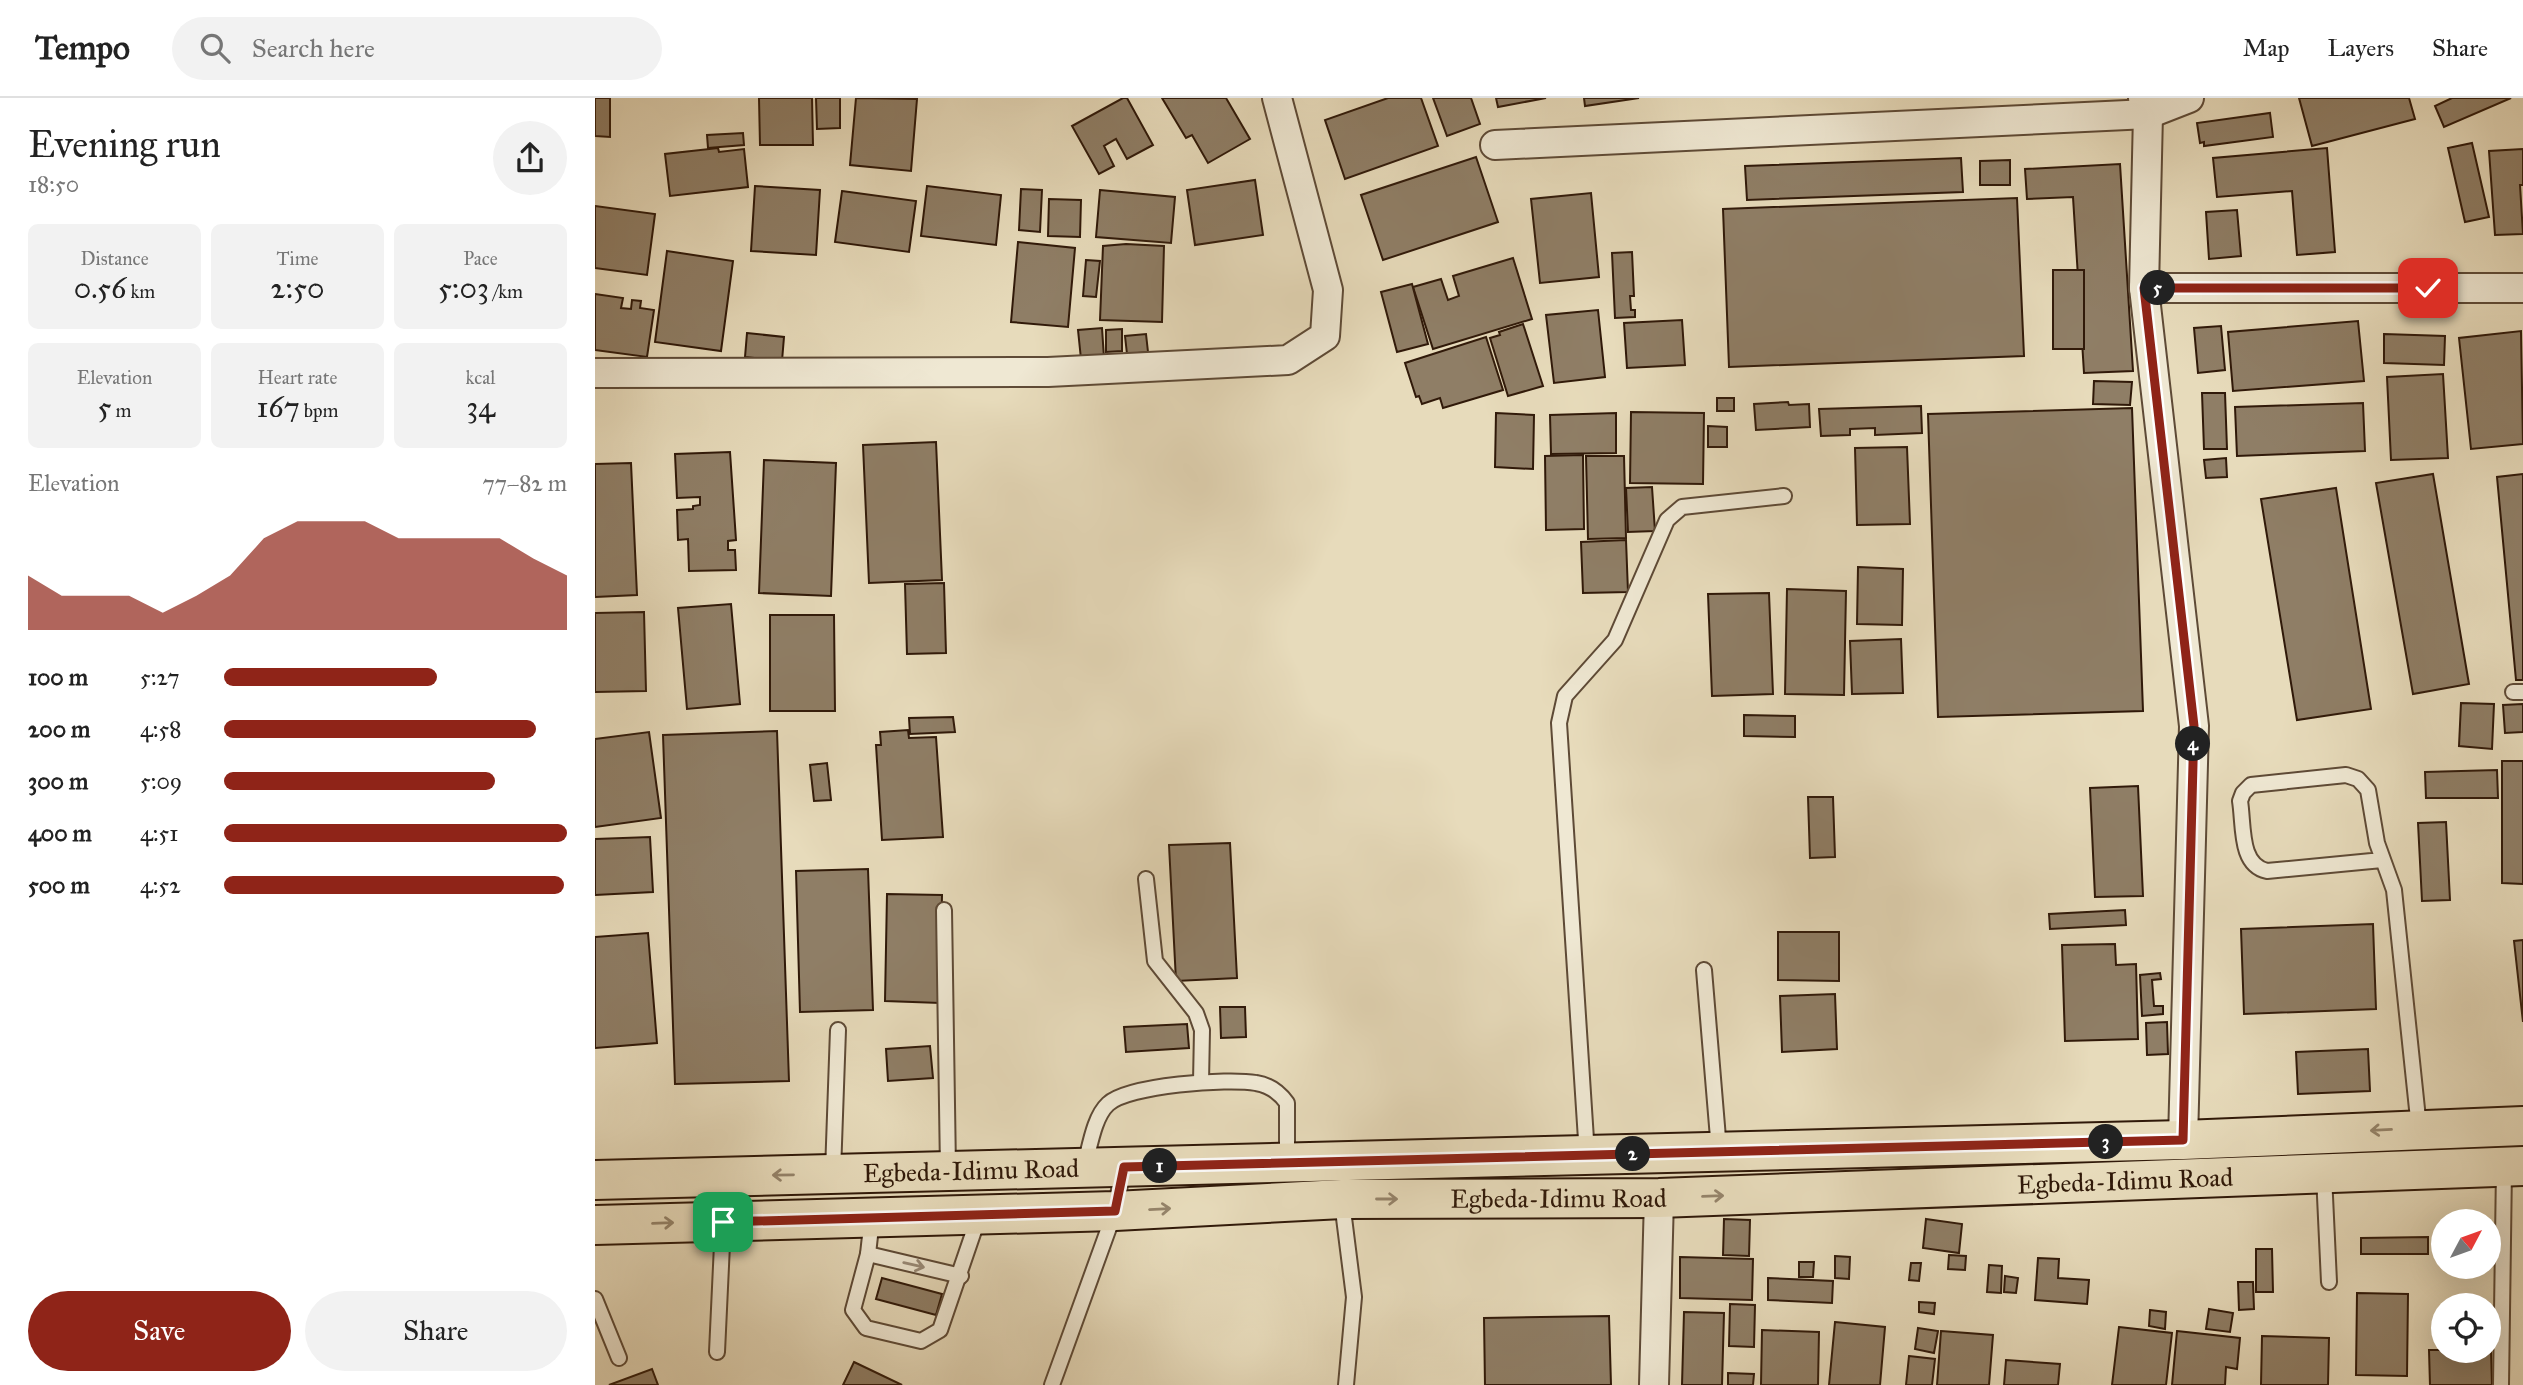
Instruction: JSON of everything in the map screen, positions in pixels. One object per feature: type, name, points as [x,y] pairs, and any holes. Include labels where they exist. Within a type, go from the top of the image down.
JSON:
[{"type":"main road","name":"Egbeda-Idimu Road","points":[[595,1180],[948,1169],[1083,1168],[2183,1140],[2419,1128],[2523,1126]]},
{"type":"main road","name":"Egbeda-Idimu Road","points":[[595,1225],[723,1222],[870,1236],[979,1215],[1342,1199],[1659,1198],[2513,1167]]},
{"type":"street","points":[[595,373],[1048,372],[1288,360],[1325,337],[1328,290],[1277,98]]},
{"type":"street","points":[[1495,145],[2145,106],[2189,98]]},
{"type":"street","points":[[2145,106],[2144,288],[2194,726],[2183,1140]]},
{"type":"street","points":[[2144,288],[2523,288]]},
{"type":"street","points":[[1654,1385],[1659,1198]]},
{"type":"lane","points":[[1587,1155],[1559,723],[1565,696],[1615,640],[1667,520],[1682,507],[1784,496]]},
{"type":"lane","points":[[2382,860],[2267,872],[2256,869],[2248,859],[2240,801],[2243,793],[2251,785],[2346,775],[2358,779],[2368,790],[2382,860],[2394,890],[2419,1128]]},
{"type":"lane","points":[[1146,879],[1155,961],[1196,1013],[1202,1030],[1201,1082]]},
{"type":"lane","points":[[944,910],[948,1169]]},
{"type":"lane","points":[[1704,970],[1719,1151]]},
{"type":"lane","points":[[833,1174],[838,1030]]},
{"type":"lane","points":[[1083,1168],[1098,1120],[1107,1105],[1121,1095],[1201,1082],[1257,1083],[1276,1090],[1287,1103],[1287,1162]]},
{"type":"lane","points":[[1052,1385],[1115,1211],[1124,1167]]},
{"type":"lane","points":[[2501,1385],[2513,1167]]},
{"type":"lane","points":[[2324,1174],[2329,1282]]},
{"type":"lane","points":[[1342,1199],[1354,1297],[1346,1385]]},
{"type":"lane","points":[[961,1276],[870,1236],[853,1310],[866,1328],[921,1341],[940,1330],[961,1276],[979,1215]]},
{"type":"lane","points":[[717,1352],[723,1222]]},
{"type":"lane","points":[[595,1299],[619,1359]]},
{"type":"building","points":[[595,98],[610,98],[610,137],[595,136]]},
{"type":"building","points":[[759,98],[812,98],[813,145],[760,145]]},
{"type":"building","points":[[816,98],[840,98],[840,128],[817,129]]},
{"type":"building","points":[[856,98],[917,99],[911,171],[850,165]]},
{"type":"building","points":[[1127,98],[1153,145],[1127,159],[1116,139],[1104,146],[1114,166],[1099,174],[1072,126]]},
{"type":"building","points":[[1162,98],[1226,98],[1250,139],[1208,163],[1192,135],[1186,138]]},
{"type":"building","points":[[1388,98],[1421,98],[1438,146],[1345,179],[1325,120]]},
{"type":"building","points":[[1433,98],[1471,98],[1480,124],[1447,136]]},
{"type":"building","points":[[1496,98],[1546,98],[1498,107]]},
{"type":"building","points":[[1584,98],[1639,98],[1585,106]]},
{"type":"building","points":[[2299,98],[2409,98],[2415,119],[2312,146]]},
{"type":"building","points":[[2452,98],[2511,98],[2444,127],[2435,106]]},
{"type":"building","points":[[2270,113],[2273,137],[2204,146],[2204,142],[2200,143],[2197,123]]},
{"type":"building","points":[[743,133],[744,145],[708,148],[707,135]]},
{"type":"building","points":[[2472,143],[2489,217],[2465,222],[2448,148]]},
{"type":"building","points":[[718,148],[719,152],[744,149],[748,187],[670,196],[665,154]]},
{"type":"building","points":[[2327,148],[2335,252],[2297,255],[2292,191],[2217,197],[2213,158]]},
{"type":"building","points":[[2523,149],[2523,185],[2520,185],[2523,234],[2495,235],[2489,151]]},
{"type":"building","points":[[1476,157],[1498,222],[1383,260],[1361,195]]},
{"type":"building","points":[[1961,158],[1963,192],[1747,200],[1745,166]]},
{"type":"building","points":[[2010,160],[2010,185],[1980,185],[1980,161]]},
{"type":"building","points":[[2120,164],[2133,371],[2084,373],[2073,197],[2027,199],[2025,169]]},
{"type":"building","points":[[1255,180],[1263,235],[1195,245],[1187,190]]},
{"type":"building","points":[[755,186],[820,190],[816,255],[751,251]]},
{"type":"building","points":[[927,186],[1001,195],[996,245],[921,236]]},
{"type":"building","points":[[1021,189],[1042,190],[1040,232],[1019,230]]},
{"type":"building","points":[[1100,190],[1175,197],[1171,243],[1096,237]]},
{"type":"building","points":[[842,191],[916,201],[909,252],[835,242]]},
{"type":"building","points":[[1591,193],[1599,277],[1540,283],[1531,199]]},
{"type":"building","points":[[2017,198],[2024,356],[1729,367],[1723,209]]},
{"type":"building","points":[[1049,199],[1081,200],[1080,237],[1048,236]]},
{"type":"building","points":[[595,206],[655,214],[647,275],[595,268]]},
{"type":"building","points":[[2237,210],[2241,256],[2209,259],[2206,212]]},
{"type":"building","points":[[1018,242],[1075,248],[1068,327],[1011,322]]},
{"type":"building","points":[[1103,246],[1164,246],[1162,322],[1100,320]]},
{"type":"building","points":[[667,251],[733,261],[721,351],[655,342]]},
{"type":"building","points":[[1632,252],[1634,296],[1630,296],[1631,310],[1635,310],[1635,317],[1615,318],[1612,253]]},
{"type":"building","points":[[1513,258],[1532,319],[1433,349],[1413,287],[1441,279],[1448,300],[1459,296],[1453,276]]},
{"type":"building","points":[[1086,260],[1100,261],[1096,297],[1083,296]]},
{"type":"building","points":[[2053,270],[2084,270],[2084,349],[2053,349]]},
{"type":"building","points":[[1412,284],[1428,344],[1397,352],[1381,292]]},
{"type":"building","points":[[595,294],[623,298],[621,308],[631,309],[632,300],[641,301],[640,308],[654,310],[647,357],[595,350]]},
{"type":"building","points":[[1598,310],[1605,377],[1554,383],[1546,315]]},
{"type":"building","points":[[1682,320],[1685,365],[1627,368],[1624,323]]},
{"type":"building","points":[[2358,321],[2364,381],[2233,391],[2228,332]]},
{"type":"building","points":[[1523,324],[1543,386],[1508,396],[1490,338]]},
{"type":"building","points":[[2221,326],[2225,370],[2198,373],[2194,328]]},
{"type":"building","points":[[1102,328],[1104,358],[1081,359],[1078,330]]},
{"type":"building","points":[[1122,329],[1122,351],[1106,352],[1106,330]]},
{"type":"building","points":[[2521,331],[2523,444],[2471,449],[2459,338]]},
{"type":"building","points":[[747,333],[784,337],[782,361],[745,357]]},
{"type":"building","points":[[1146,334],[1148,352],[1127,354],[1125,336]]},
{"type":"building","points":[[2384,334],[2445,336],[2444,365],[2384,363]]},
{"type":"building","points":[[1486,337],[1503,390],[1443,408],[1440,398],[1422,404],[1419,396],[1416,397],[1405,363]]},
{"type":"building","points":[[2443,374],[2448,458],[2391,460],[2387,377]]},
{"type":"building","points":[[2094,381],[2132,382],[2130,405],[2093,404]]},
{"type":"building","points":[[2202,393],[2225,393],[2227,449],[2204,449]]},
{"type":"building","points":[[1717,398],[1734,398],[1734,411],[1717,411]]},
{"type":"building","points":[[1788,402],[1789,405],[1809,404],[1810,427],[1756,430],[1754,404]]},
{"type":"building","points":[[2363,403],[2365,451],[2237,456],[2235,407]]},
{"type":"building","points":[[1921,406],[1922,433],[1875,435],[1875,428],[1850,429],[1850,435],[1821,436],[1819,409]]},
{"type":"building","points":[[2132,408],[2143,711],[1938,717],[1928,414]]},
{"type":"building","points":[[1631,412],[1704,413],[1703,484],[1630,483]]},
{"type":"building","points":[[1496,413],[1534,415],[1533,469],[1495,467]]},
{"type":"building","points":[[1616,413],[1616,453],[1551,454],[1550,415]]},
{"type":"building","points":[[1708,426],[1727,427],[1727,447],[1708,447]]},
{"type":"building","points":[[936,442],[942,580],[869,583],[863,445]]},
{"type":"building","points":[[1907,447],[1910,524],[1857,525],[1855,448]]},
{"type":"building","points":[[730,452],[736,540],[728,541],[728,550],[735,550],[736,570],[689,571],[688,539],[678,540],[677,510],[693,509],[693,506],[700,505],[700,497],[677,498],[675,454]]},
{"type":"building","points":[[1583,455],[1584,529],[1546,530],[1545,456]]},
{"type":"building","points":[[1586,456],[1624,456],[1626,538],[1588,539]]},
{"type":"building","points":[[2226,458],[2227,477],[2206,478],[2204,460]]},
{"type":"building","points":[[764,460],[836,463],[831,596],[759,593]]},
{"type":"building","points":[[631,463],[637,595],[595,597],[595,464]]},
{"type":"building","points":[[2433,474],[2469,684],[2413,694],[2376,483]]},
{"type":"building","points":[[2523,474],[2523,680],[2516,680],[2497,477]]},
{"type":"building","points":[[1652,487],[1655,531],[1628,532],[1626,488]]},
{"type":"building","points":[[2336,488],[2371,709],[2297,720],[2261,499]]},
{"type":"building","points":[[1626,540],[1628,592],[1583,593],[1581,542]]},
{"type":"building","points":[[1858,567],[1903,569],[1902,625],[1857,624]]},
{"type":"building","points":[[944,583],[946,653],[907,654],[905,584]]},
{"type":"building","points":[[1787,589],[1846,591],[1844,695],[1785,694]]},
{"type":"building","points":[[1769,593],[1773,694],[1712,696],[1708,594]]},
{"type":"building","points":[[731,604],[740,704],[687,709],[678,608]]},
{"type":"building","points":[[644,612],[646,691],[595,692],[595,613]]},
{"type":"building","points":[[770,615],[834,615],[835,711],[770,711]]},
{"type":"building","points":[[1901,639],[1903,693],[1852,694],[1850,641]]},
{"type":"building","points":[[2461,703],[2494,704],[2492,749],[2459,746]]},
{"type":"building","points":[[2523,704],[2523,732],[2505,733],[2503,705]]},
{"type":"building","points":[[1744,715],[1795,716],[1795,737],[1744,736]]},
{"type":"building","points":[[953,717],[955,732],[910,734],[909,718]]},
{"type":"building","points":[[908,730],[909,738],[936,737],[943,837],[882,840],[876,745],[881,745],[880,732]]},
{"type":"building","points":[[777,731],[789,1081],[675,1084],[663,735]]},
{"type":"building","points":[[649,732],[661,818],[595,827],[595,739]]},
{"type":"building","points":[[2502,761],[2523,761],[2523,884],[2502,883]]},
{"type":"building","points":[[827,763],[831,800],[814,801],[810,765]]},
{"type":"building","points":[[2497,770],[2498,798],[2426,798],[2425,772]]},
{"type":"building","points":[[2138,786],[2143,896],[2095,897],[2090,788]]},
{"type":"building","points":[[1808,797],[1833,797],[1835,857],[1810,858]]},
{"type":"building","points":[[2446,822],[2450,900],[2422,901],[2418,823]]},
{"type":"building","points":[[650,837],[653,892],[595,895],[595,839]]},
{"type":"building","points":[[1230,843],[1237,978],[1176,981],[1169,845]]},
{"type":"building","points":[[868,869],[873,1010],[800,1012],[796,871]]},
{"type":"building","points":[[887,894],[942,895],[940,1003],[885,1001]]},
{"type":"building","points":[[2125,910],[2126,925],[2050,929],[2049,914]]},
{"type":"building","points":[[2373,924],[2376,1009],[2244,1014],[2241,929]]},
{"type":"building","points":[[1778,932],[1839,932],[1839,981],[1778,980]]},
{"type":"building","points":[[648,933],[657,1043],[595,1048],[595,937]]},
{"type":"building","points":[[2523,940],[2523,1022],[2514,941]]},
{"type":"building","points":[[2115,944],[2116,965],[2136,964],[2138,1039],[2065,1041],[2062,945]]},
{"type":"building","points":[[2160,973],[2161,979],[2152,980],[2154,1006],[2163,1006],[2163,1014],[2142,1016],[2140,975]]},
{"type":"building","points":[[1835,994],[1837,1049],[1782,1052],[1780,996]]},
{"type":"building","points":[[1220,1007],[1245,1007],[1246,1037],[1221,1038]]},
{"type":"building","points":[[2167,1022],[2168,1054],[2147,1055],[2146,1023]]},
{"type":"building","points":[[1187,1024],[1189,1048],[1126,1052],[1124,1027]]},
{"type":"building","points":[[930,1046],[933,1078],[888,1081],[886,1049]]},
{"type":"building","points":[[2368,1049],[2370,1091],[2298,1094],[2296,1052]]},
{"type":"building","points":[[1724,1219],[1750,1220],[1749,1256],[1723,1255]]},
{"type":"building","points":[[1926,1219],[1962,1224],[1959,1253],[1923,1248]]},
{"type":"building","points":[[2428,1237],[2428,1254],[2361,1254],[2361,1238]]},
{"type":"building","points":[[2256,1249],[2272,1249],[2273,1292],[2256,1292]]},
{"type":"building","points":[[1949,1255],[1966,1256],[1965,1270],[1948,1269]]},
{"type":"building","points":[[1835,1256],[1850,1257],[1849,1279],[1835,1278]]},
{"type":"building","points":[[1680,1257],[1753,1259],[1752,1300],[1680,1298]]},
{"type":"building","points":[[2038,1258],[2059,1259],[2058,1278],[2089,1280],[2087,1304],[2035,1300]]},
{"type":"building","points":[[1799,1262],[1814,1262],[1813,1277],[1799,1277]]},
{"type":"building","points":[[1911,1263],[1921,1263],[1919,1281],[1909,1280]]},
{"type":"building","points":[[1989,1265],[2002,1266],[2001,1293],[1987,1292]]},
{"type":"building","points":[[2005,1276],[2018,1278],[2016,1293],[2004,1292]]},
{"type":"building","points":[[882,1278],[942,1294],[936,1315],[876,1299]]},
{"type":"building","points":[[1768,1278],[1833,1281],[1832,1303],[1768,1300]]},
{"type":"building","points":[[2238,1282],[2253,1282],[2254,1309],[2239,1310]]},
{"type":"building","points":[[2357,1293],[2408,1294],[2407,1376],[2356,1375]]},
{"type":"building","points":[[1919,1302],[1935,1303],[1934,1314],[1919,1312]]},
{"type":"building","points":[[1730,1304],[1755,1305],[1754,1347],[1729,1346]]},
{"type":"building","points":[[2209,1309],[2233,1313],[2230,1332],[2206,1329]]},
{"type":"building","points":[[2150,1310],[2166,1312],[2165,1329],[2149,1326]]},
{"type":"building","points":[[1684,1312],[1724,1313],[1722,1385],[1682,1385]]},
{"type":"building","points":[[1609,1316],[1611,1385],[1485,1385],[1484,1318]]},
{"type":"building","points":[[1835,1322],[1885,1327],[1880,1385],[1829,1385]]},
{"type":"building","points":[[2119,1327],[2172,1333],[2166,1385],[2112,1385]]},
{"type":"building","points":[[1918,1328],[1938,1331],[1934,1353],[1915,1349]]},
{"type":"building","points":[[1762,1330],[1819,1332],[1818,1385],[1761,1385]]},
{"type":"building","points":[[1941,1331],[1993,1335],[1989,1385],[1937,1385]]},
{"type":"building","points":[[2177,1331],[2240,1338],[2237,1369],[2226,1367],[2225,1385],[2172,1385]]},
{"type":"building","points":[[2262,1336],[2329,1338],[2328,1385],[2261,1385]]},
{"type":"building","points":[[2429,1350],[2431,1363],[2491,1363],[2492,1385],[2430,1385]]},
{"type":"building","points":[[1909,1356],[1935,1359],[1932,1385],[1906,1385]]},
{"type":"building","points":[[2006,1360],[2060,1364],[2058,1385],[2004,1385]]},
{"type":"building","points":[[854,1362],[902,1385],[843,1385]]},
{"type":"building","points":[[652,1369],[658,1385],[609,1385]]},
{"type":"building","points":[[1728,1373],[1754,1374],[1753,1385],[1728,1385]]},
{"type":"route","points":[[723,1222],[1115,1211],[1124,1167],[2183,1140],[2194,726],[2144,288],[2428,288]]}]
